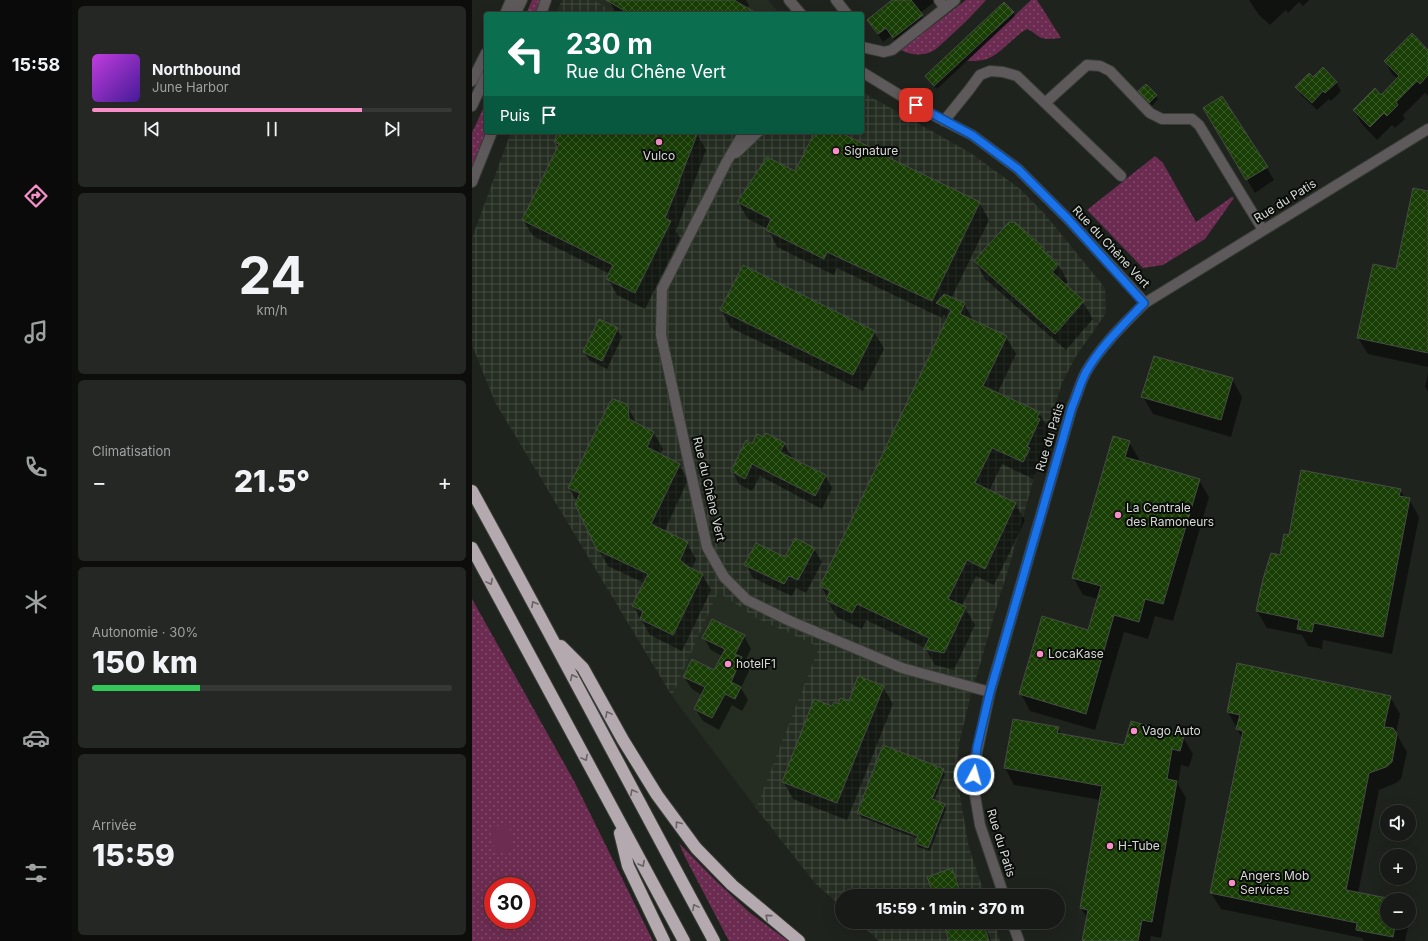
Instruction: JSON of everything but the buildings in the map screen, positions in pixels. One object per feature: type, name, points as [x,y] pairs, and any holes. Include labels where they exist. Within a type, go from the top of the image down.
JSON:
[{"type":"highway","points":[[472,491],[553,638],[714,941]]},
{"type":"highway","points":[[472,548],[684,941]]},
{"type":"highway","points":[[553,638],[583,668],[622,740],[657,796],[696,848],[732,885],[799,941]]},
{"type":"highway","points":[[617,818],[628,866],[664,941]]},
{"type":"street","points":[[506,12],[512,0]]},
{"type":"street","points":[[516,12],[522,0]]},
{"type":"street","points":[[542,12],[546,0]]},
{"type":"street","points":[[789,0],[798,12]]},
{"type":"street","points":[[836,0],[845,12]]},
{"type":"street","points":[[864,47],[884,52],[892,50],[942,4],[956,0]]},
{"type":"street","points":[[473,79],[484,57]]},
{"type":"street","points":[[1045,103],[1087,65],[1100,66],[1110,71],[1150,113],[1162,119],[1192,119],[1199,125],[1263,230]]},
{"type":"street","points":[[944,121],[980,75],[990,71],[1003,72],[1017,76],[1122,176]]},
{"type":"street","name":"Rue du Chêne Vert","points":[[864,73],[929,113],[972,135],[1018,169],[1068,219],[1144,303]]},
{"type":"street","points":[[472,106],[484,80]]},
{"type":"street","name":"Rue du Patis","points":[[1002,889],[980,825],[974,789],[976,754],[990,692],[1070,414],[1086,373],[1101,350],[1144,303],[1428,129]]},
{"type":"street","points":[[472,182],[491,134]]},
{"type":"street","name":"Rue du Chêne Vert","points":[[743,134],[726,163],[662,289],[661,336],[707,547],[724,577],[747,600],[790,621],[902,668],[990,692]]},
{"type":"street","points":[[726,163],[756,134]]},
{"type":"street","points":[[1015,929],[1019,941]]},
{"type":"shaded area","points":[[532,0],[541,0],[536,12],[527,12]]},
{"type":"shaded area","points":[[562,0],[594,0],[614,12],[557,12]]},
{"type":"shaded area","points":[[594,0],[768,0],[778,12],[614,12]]},
{"type":"shaded area","points":[[966,0],[986,0],[946,40],[931,52],[916,54],[901,50]]},
{"type":"shaded area","points":[[1031,0],[1037,0],[1061,38],[1041,38],[1027,29],[995,55],[981,60],[967,61]]},
{"type":"shaded area","points":[[864,93],[969,152],[1019,188],[1043,212],[1105,288],[1106,313],[1076,356],[1062,383],[970,698],[959,744],[957,779],[969,848],[983,889],[835,889],[835,901],[815,883],[756,808],[819,647],[756,618],[718,592],[672,696],[495,402],[472,345],[472,238],[510,134],[864,134]]},
{"type":"shaded area","points":[[484,106],[484,134],[486,134],[472,174],[472,133]]},
{"type":"shaded area","points":[[1155,156],[1163,163],[1196,222],[1232,197],[1234,198],[1205,239],[1163,265],[1143,268],[1087,210]]},
{"type":"shaded area","points":[[717,591],[756,618],[819,647],[756,808],[672,696]]},
{"type":"shaded area","points":[[472,599],[574,781],[653,941],[472,941]]},
{"type":"shaded area","points":[[509,825],[513,851],[495,854],[491,827]]},
{"type":"shaded area","points":[[679,843],[749,912],[788,941],[729,941]]},
{"type":"shaded area","points":[[866,929],[996,929],[1000,941],[879,941]]},
{"type":"place","name":"Vulco","points":[[659,142]]},
{"type":"place","name":"Signature","points":[[836,151]]},
{"type":"place","name":"La Centrale des Ramoneurs","points":[[1118,515]]},
{"type":"place","name":"LocaKase","points":[[1040,654]]},
{"type":"place","name":"hotelF1","points":[[728,664]]},
{"type":"place","name":"Vago Auto","points":[[1134,731]]},
{"type":"place","name":"H-Tube","points":[[1110,846]]},
{"type":"place","name":"Angers Mob Services","points":[[1232,883]]},
{"type":"route","points":[[916,105],[972,135],[1018,169],[1068,219],[1144,303],[1101,350],[1086,373],[1072,407],[990,692],[977,747],[974,775]]}]
